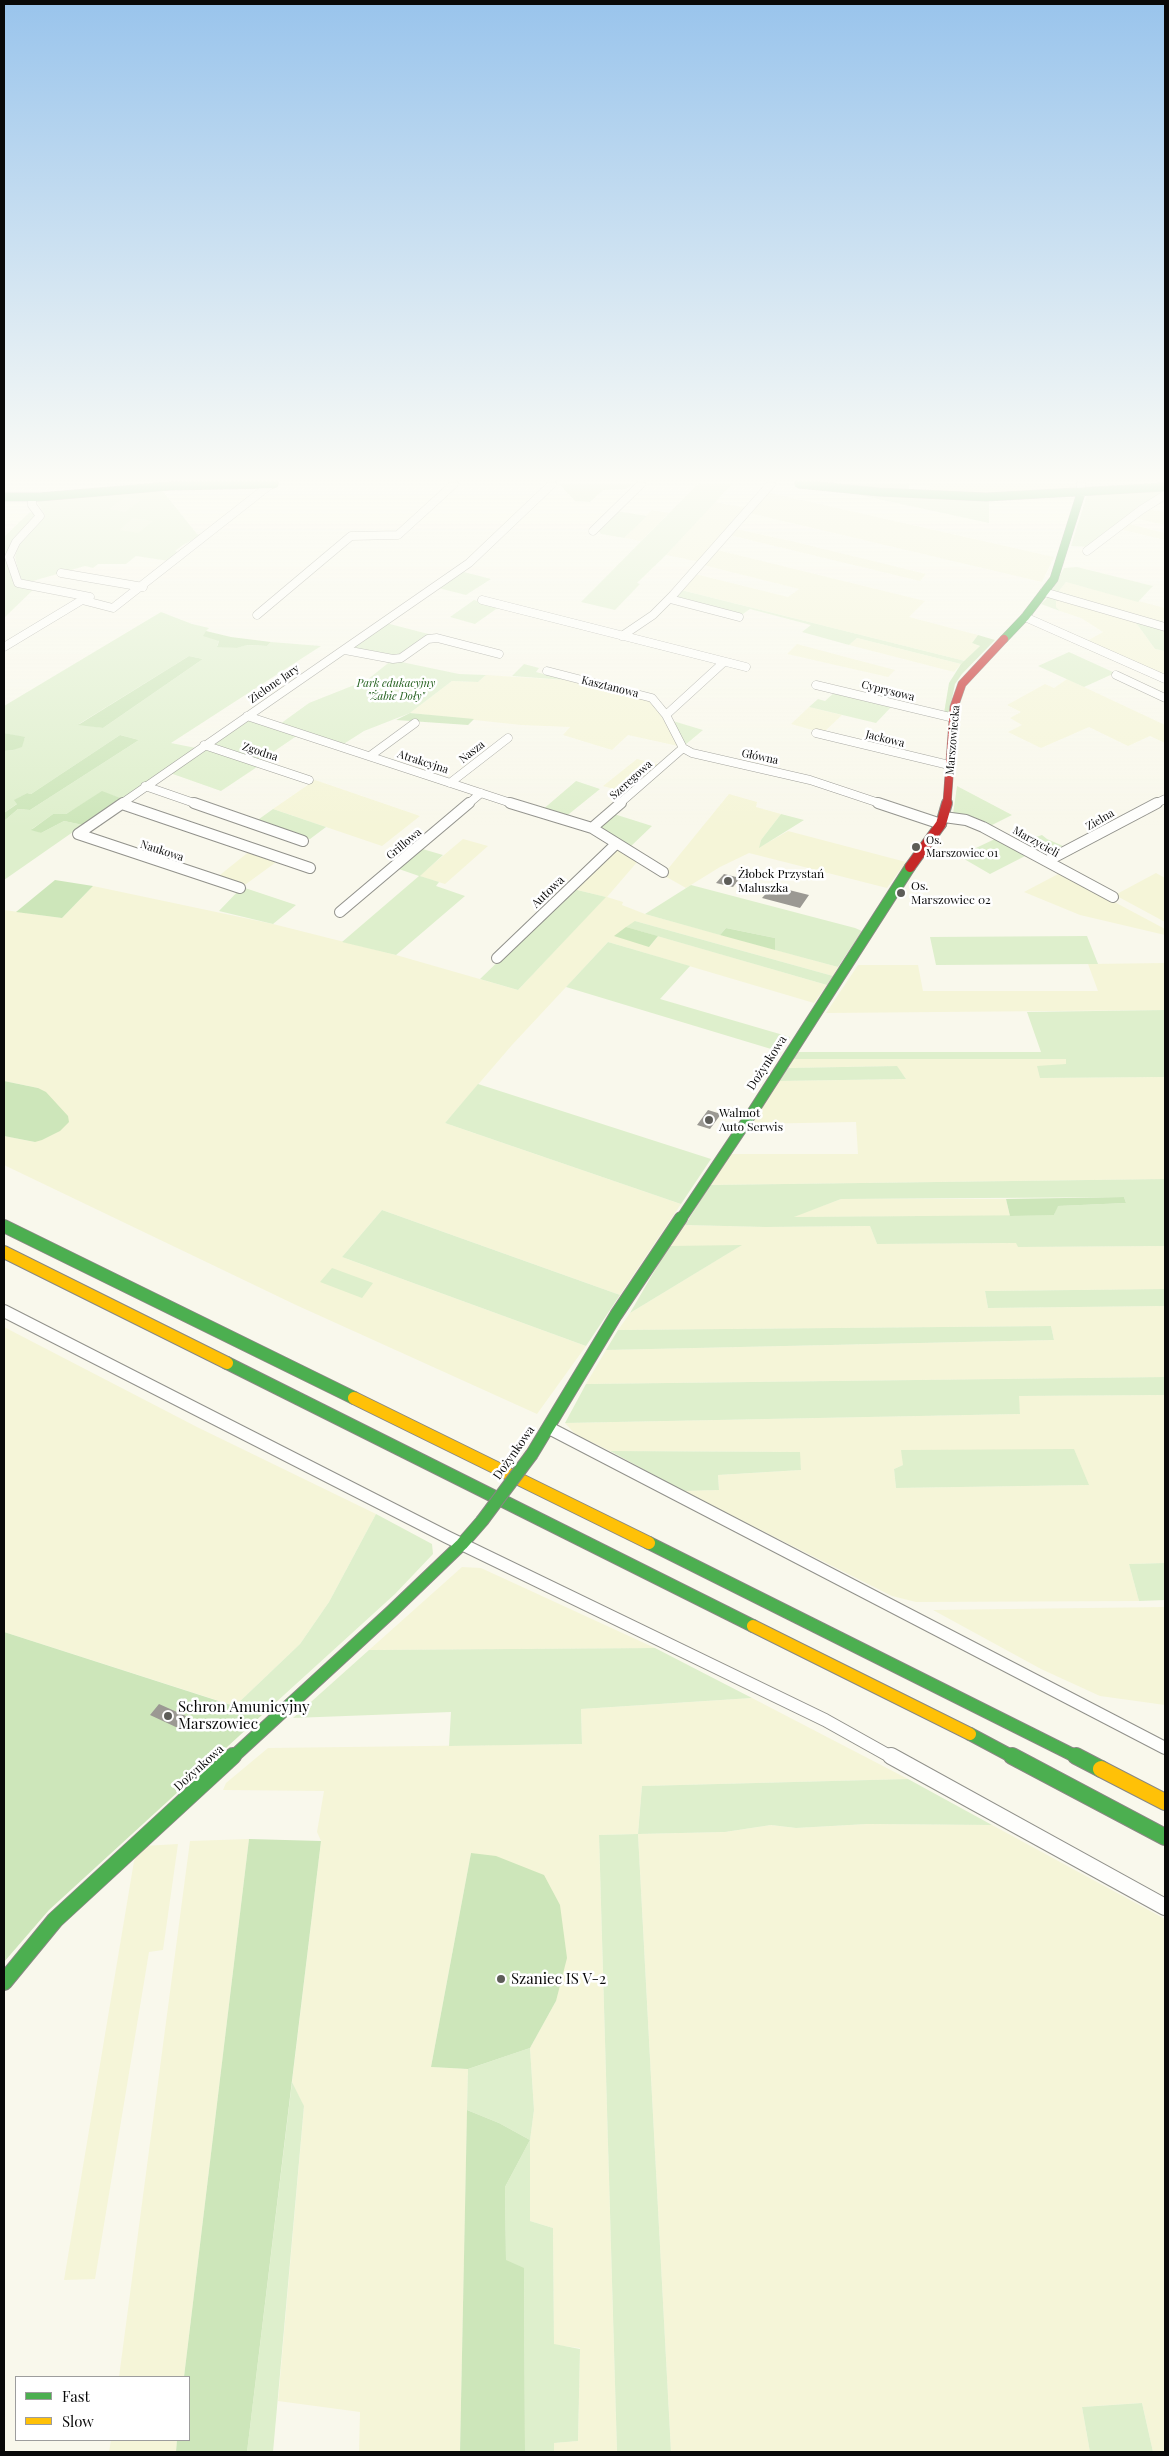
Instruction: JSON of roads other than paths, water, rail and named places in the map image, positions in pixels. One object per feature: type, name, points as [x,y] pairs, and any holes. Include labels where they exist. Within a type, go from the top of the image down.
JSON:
[{"type":"main road","name":"Marszowiecka","points":[[928,841],[942,821],[949,783],[954,706],[962,684],[1025,617],[1039,599]]},
{"type":"main road","name":"Dożynkowa","points":[[4,1982],[55,1920],[391,1612],[462,1544],[482,1521],[532,1454],[616,1315],[754,1110],[906,872],[928,841]]},
{"type":"main road","points":[[4,1226],[946,1689],[1165,1802]]},
{"type":"main road","points":[[4,1252],[978,1738],[1165,1836]]},
{"type":"street","points":[[97,599],[122,603]]},
{"type":"street","points":[[4,647],[82,600],[113,608],[127,599]]},
{"type":"street","points":[[257,615],[276,599]]},
{"type":"street","name":"Zielone Jary","points":[[78,834],[204,745],[418,599]]},
{"type":"street","points":[[622,636],[653,615],[670,599],[739,617]]},
{"type":"street","points":[[1067,599],[1165,627]]},
{"type":"street","points":[[482,600],[746,667]]},
{"type":"street","points":[[1025,617],[1165,679]]},
{"type":"street","points":[[345,650],[393,659],[401,658],[428,639],[437,638],[499,654]]},
{"type":"street","points":[[683,748],[666,715],[724,662]]},
{"type":"street","name":"Kasztanowa","points":[[547,672],[646,696],[657,702],[666,715]]},
{"type":"street","points":[[1116,675],[1165,698]]},
{"type":"street","name":"Cyprysowa","points":[[816,685],[954,718]]},
{"type":"street","name":"Atrakcyjna","points":[[247,716],[583,827],[592,828]]},
{"type":"street","points":[[370,756],[415,723]]},
{"type":"street","name":"Jackowa","points":[[816,733],[949,765]]},
{"type":"street","name":"Nasza","points":[[450,783],[508,738]]},
{"type":"street","name":"Zgodna","points":[[204,745],[309,780]]},
{"type":"street","name":"Główna","points":[[683,748],[692,753],[810,780],[942,821]]},
{"type":"street","name":"Szeregowa","points":[[592,828],[683,748]]},
{"type":"street","points":[[145,786],[303,841]]},
{"type":"street","name":"Grillowa","points":[[340,912],[481,793]]},
{"type":"street","name":"Zielna","points":[[1047,861],[1102,830],[1165,799]]},
{"type":"street","points":[[122,804],[310,868]]},
{"type":"street","name":"Marzycieli","points":[[942,821],[966,820],[983,827],[1113,897]]},
{"type":"street","points":[[592,828],[663,872]]},
{"type":"street","name":"Naukowa","points":[[78,834],[240,888]]},
{"type":"street","name":"Autowa","points":[[497,958],[616,844]]},
{"type":"street","points":[[4,1311],[462,1544],[825,1720],[1165,1907]]},
{"type":"street","points":[[548,1428],[1165,1748]]},
{"type":"place","name":"Os. Marszowiec 01","points":[[916,847]]},
{"type":"place","name":"Żłobek Przystań Maluszka","points":[[728,881]]},
{"type":"place","name":"Os. Marszowiec 02","points":[[901,893]]},
{"type":"place","name":"Walmot Auto Serwis","points":[[709,1120]]},
{"type":"place","name":"Schron Amunicyjny Marszowiec","points":[[168,1716]]},
{"type":"place","name":"Szaniec IS V-2","points":[[501,1979]]},
{"type":"park label","name":"Park edukacyjny \"Żabie Doły\"","points":[[396,690]]}]
